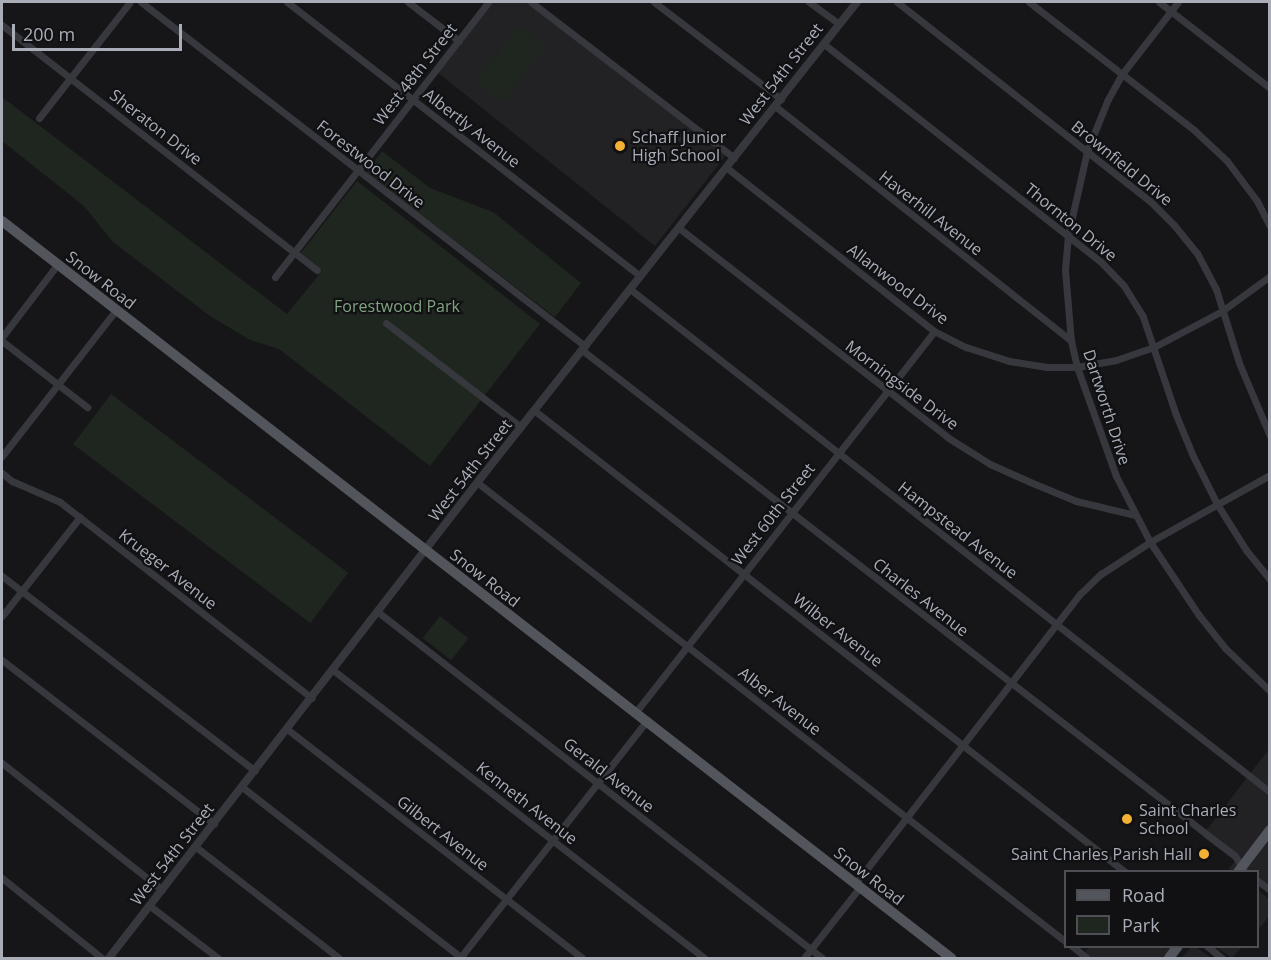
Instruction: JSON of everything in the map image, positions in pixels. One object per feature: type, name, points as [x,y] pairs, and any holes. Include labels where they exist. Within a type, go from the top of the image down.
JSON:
[{"type":"main road","name":"Snow Road","points":[[2,221],[951,958]]},
{"type":"main road","points":[[1241,870],[1269,831]]},
{"type":"street","points":[[39,118],[130,2]]},
{"type":"street","name":"Forestwood Drive","points":[[141,2],[583,348]]},
{"type":"street","name":"Albertly Avenue","points":[[287,2],[640,276]]},
{"type":"street","points":[[408,2],[459,41]]},
{"type":"street","name":"West 48th Street","points":[[275,277],[488,2]]},
{"type":"street","points":[[531,2],[734,158]]},
{"type":"street","points":[[654,2],[781,99]]},
{"type":"street","points":[[809,2],[839,24]]},
{"type":"street","name":"West 54th Street","points":[[109,958],[583,348],[857,2]]},
{"type":"street","name":"Brownfield Drive","points":[[897,2],[1150,201],[1174,225],[1197,253],[1215,289],[1254,405],[1269,436]]},
{"type":"street","points":[[1029,2],[1194,130],[1227,161],[1257,201],[1269,226]]},
{"type":"street","points":[[1160,2],[1269,88]]},
{"type":"street","name":"Dartworth Drive","points":[[1178,2],[1122,74],[1108,99],[1087,151],[1068,235],[1065,270],[1071,341],[1077,367],[1116,476],[1150,542],[1198,614],[1226,648],[1269,691]]},
{"type":"street","name":"Sheraton Drive","points":[[2,25],[317,270]]},
{"type":"street","name":"Thornton Drive","points":[[824,44],[1068,235],[1101,262],[1124,286],[1143,317],[1176,415],[1217,504],[1246,550],[1269,580]]},
{"type":"street","name":"Haverhill Avenue","points":[[775,106],[1071,341]]},
{"type":"street","name":"Allanwood Drive","points":[[727,168],[934,331],[966,347],[1009,361],[1046,367],[1077,367],[1116,360],[1154,347],[1222,311],[1269,276]]},
{"type":"street","name":"Morningside Drive","points":[[680,228],[886,392],[947,437],[990,464],[1076,501],[1135,515]]},
{"type":"street","points":[[57,265],[2,339],[87,407]]},
{"type":"street","name":"Hampstead Avenue","points":[[630,289],[1269,792]]},
{"type":"street","points":[[2,456],[116,310]]},
{"type":"street","points":[[386,323],[521,428]]},
{"type":"street","name":"West 60th Street","points":[[635,713],[934,331]]},
{"type":"street","name":"Charles Avenue","points":[[583,348],[791,513],[1235,856],[1241,870]]},
{"type":"street","name":"Wilber Avenue","points":[[535,411],[1122,870]]},
{"type":"street","name":"Krueger Avenue","points":[[2,473],[12,481],[60,502],[312,698]]},
{"type":"street","points":[[804,958],[963,744],[1081,593],[1101,574],[1150,542],[1269,475]]},
{"type":"street","name":"Alber Avenue","points":[[478,483],[1064,941]]},
{"type":"street","points":[[2,616],[80,517]]},
{"type":"street","points":[[2,576],[255,771]]},
{"type":"street","name":"Gerald Avenue","points":[[378,612],[822,958]]},
{"type":"street","points":[[2,660],[214,824]]},
{"type":"street","name":"Kenneth Avenue","points":[[333,669],[704,958]]},
{"type":"street","points":[[242,787],[461,958],[646,722]]},
{"type":"street","name":"Gilbert Avenue","points":[[287,729],[582,958]]},
{"type":"street","points":[[2,763],[162,890]]},
{"type":"street","points":[[196,848],[339,958]]},
{"type":"street","points":[[2,878],[102,958]]},
{"type":"street","points":[[150,906],[218,958]]},
{"type":"street","points":[[1074,948],[1087,958]]},
{"type":"street","points":[[1210,948],[1222,958]]},
{"type":"shaded area","points":[[490,2],[526,2],[726,155],[655,246],[437,72]]},
{"type":"shaded area","points":[[1269,749],[1269,892],[1259,884],[1259,870],[1228,870],[1235,861],[1202,836]]},
{"type":"shaded area","points":[[1259,891],[1269,899],[1270,915],[1259,929]]},
{"type":"shaded area","points":[[1088,948],[1175,948],[1167,958],[1081,957]]},
{"type":"shaded area","points":[[1190,948],[1197,948],[1211,958],[1182,958]]},
{"type":"shaded area","points":[[1217,948],[1241,948],[1232,958]]},
{"type":"green space","points":[[519,26],[546,47],[503,102],[476,81]]},
{"type":"green space","name":"Forestwood Park","points":[[2,97],[287,314],[322,271],[300,254],[357,181],[540,324],[430,466],[279,349],[250,340],[210,316],[113,242],[84,206],[2,141]]},
{"type":"green space","points":[[382,151],[430,188],[493,212],[581,283],[555,317],[366,173]]},
{"type":"green space","points":[[111,394],[348,573],[310,623],[73,444]]},
{"type":"green space","points":[[440,616],[468,638],[451,660],[423,638]]},
{"type":"place","name":"Schaff Junior High School","points":[[620,146]]},
{"type":"place","name":"Saint Charles School","points":[[1127,819]]},
{"type":"place","name":"Saint Charles Parish Hall","points":[[1204,854]]}]
